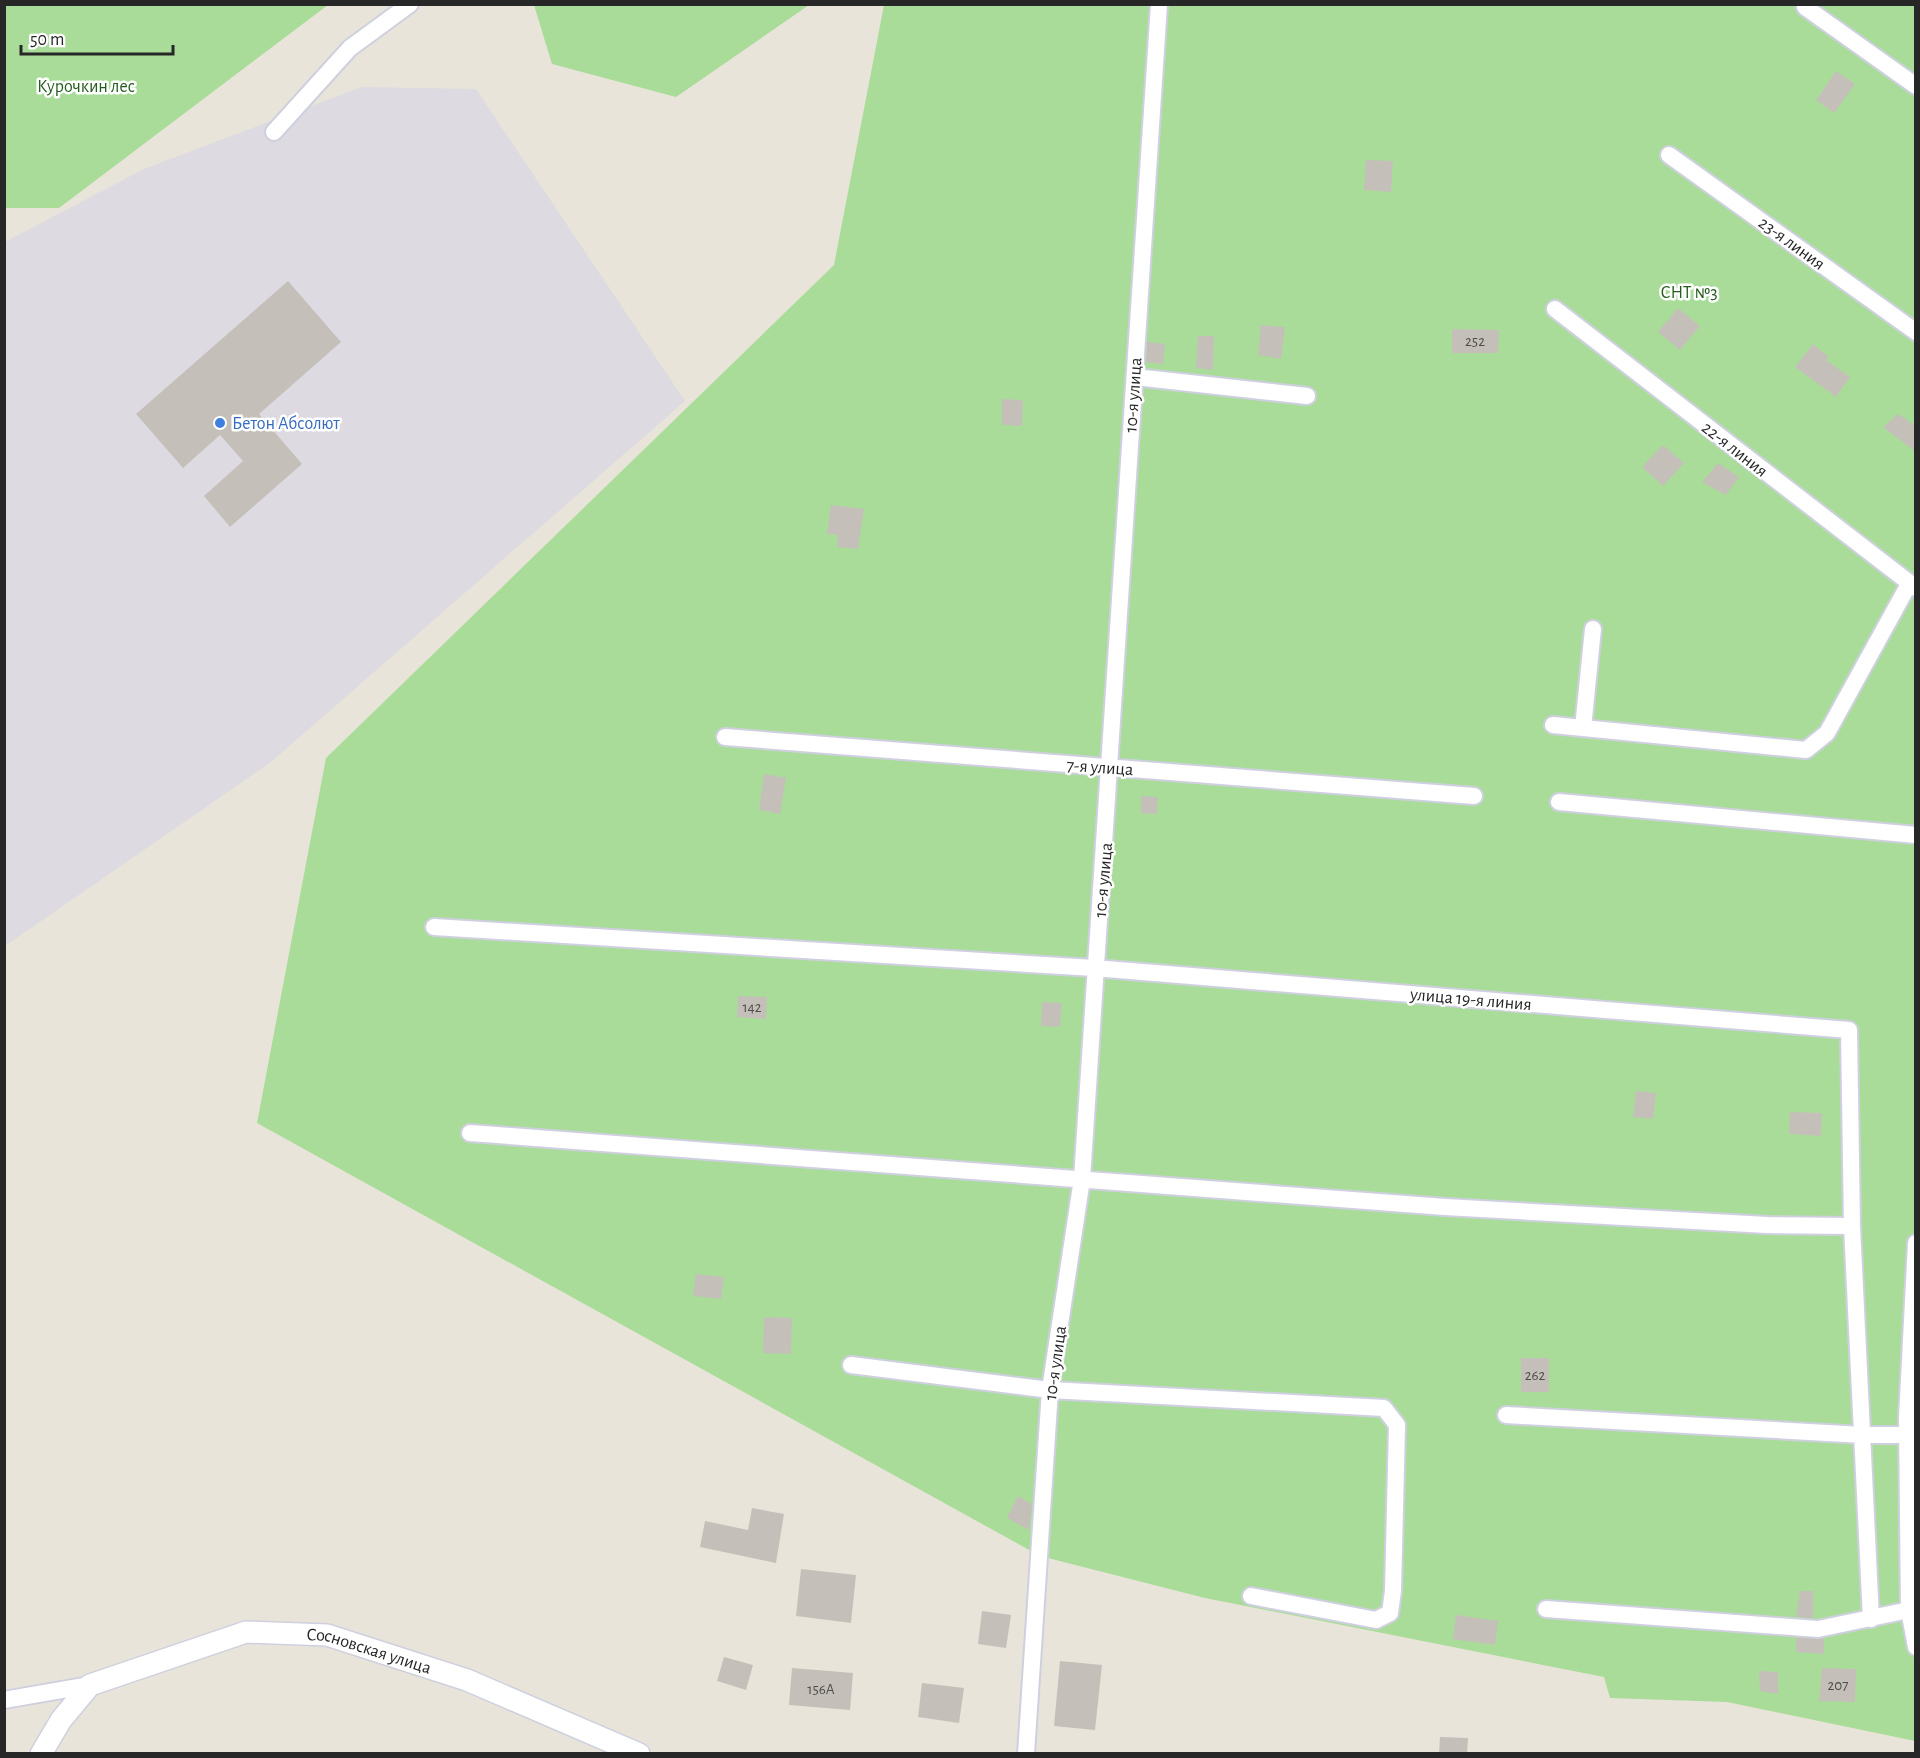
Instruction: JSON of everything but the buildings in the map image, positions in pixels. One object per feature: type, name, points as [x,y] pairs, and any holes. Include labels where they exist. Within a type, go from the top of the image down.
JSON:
[{"type":"street","points":[[274,132],[350,48],[410,4]]},
{"type":"street","name":"10-я улица","points":[[1026,1754],[1050,1390],[1082,1179],[1094,968],[1104,880],[1159,4]]},
{"type":"street","points":[[1805,7],[1916,86]]},
{"type":"street","name":"23-я линия","points":[[1669,155],[1916,332]]},
{"type":"street","name":"22-я линия","points":[[1555,309],[1912,586]]},
{"type":"street","points":[[1135,376],[1307,396]]},
{"type":"street","points":[[1554,725],[1806,750],[1827,733],[1912,586]]},
{"type":"street","points":[[1582,728],[1593,629]]},
{"type":"street","name":"7-я улица","points":[[725,737],[1474,796]]},
{"type":"street","points":[[1559,802],[1916,835]]},
{"type":"street","name":"улица 19-я линия","points":[[434,927],[1094,968],[1848,1030],[1852,1226]]},
{"type":"street","points":[[470,1132],[1445,1207],[1767,1225],[1852,1226],[1871,1618]]},
{"type":"street","points":[[1916,1243],[1911,1417],[1907,1435],[1912,1610],[1916,1647]]},
{"type":"street","points":[[851,1365],[1050,1390],[1384,1408],[1397,1425],[1393,1591],[1390,1613],[1376,1620],[1251,1596]]},
{"type":"street","points":[[1506,1415],[1863,1435],[1907,1435]]},
{"type":"street","points":[[1546,1609],[1818,1629],[1912,1610]]},
{"type":"street","name":"Сосновская улица","points":[[90,1685],[246,1632],[327,1635],[467,1680],[639,1754]]},
{"type":"street","points":[[4,1700],[90,1685]]},
{"type":"street","points":[[41,1754],[61,1720],[90,1685]]},
{"type":"shaded area","points":[[362,87],[476,89],[685,401],[271,762],[5,946],[5,242],[144,169]]},
{"type":"green space","points":[[534,4],[809,5],[676,97],[552,64]]},
{"type":"green space","name":"Курочкин лес","points":[[4,5],[328,5],[59,208],[5,208]]},
{"type":"green space","name":"СНТ №3","points":[[884,5],[1915,5],[1915,1741],[1727,1702],[1610,1698],[1604,1677],[1205,1598],[1040,1556],[257,1123],[326,758],[834,265]]},
{"type":"place","name":"Бетон Абсолют","points":[[220,423]]}]
